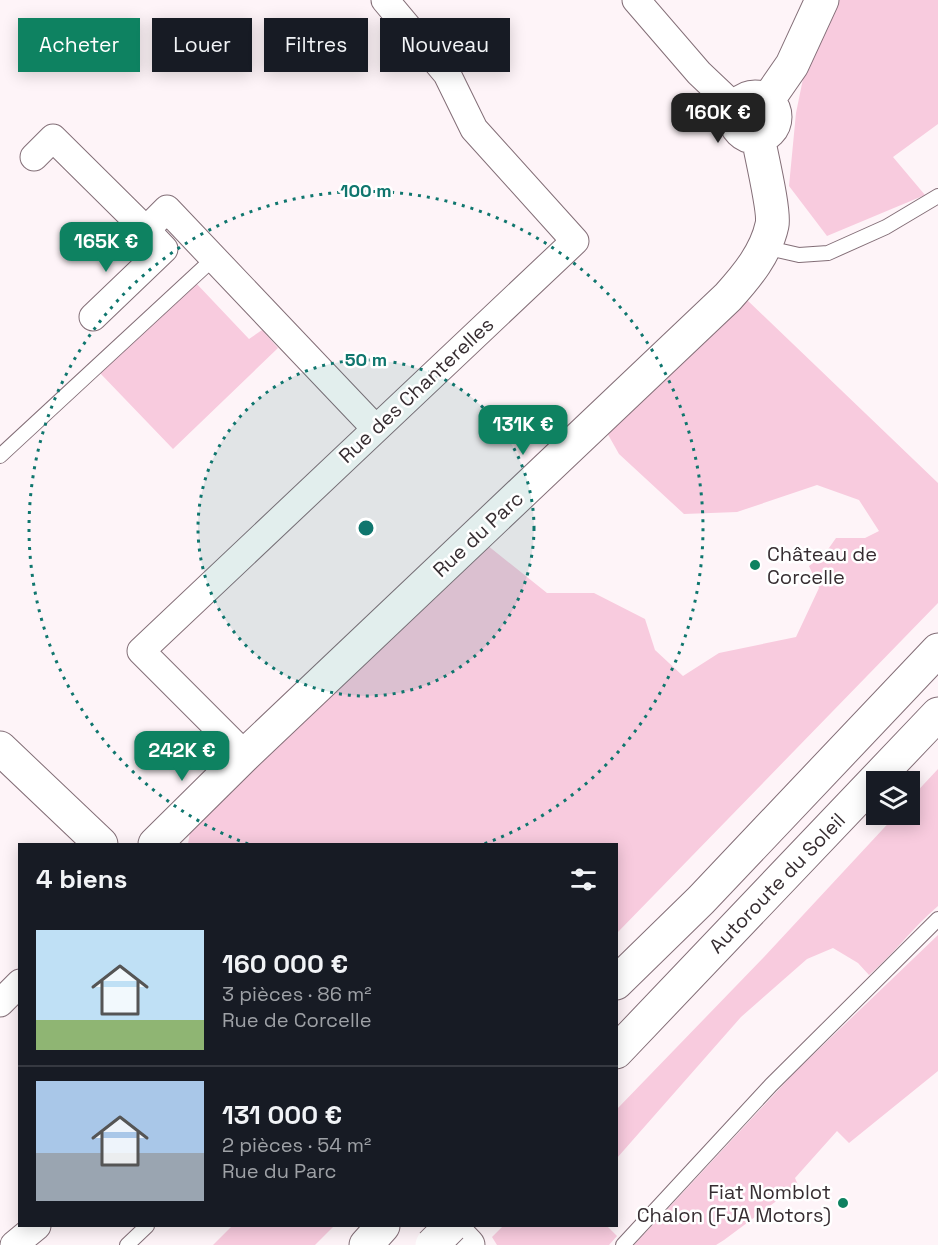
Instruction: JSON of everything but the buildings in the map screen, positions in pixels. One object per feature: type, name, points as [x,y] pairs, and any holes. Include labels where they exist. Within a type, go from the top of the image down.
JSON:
[{"type":"main road","points":[[752,105],[792,65],[822,0]]},
{"type":"main road","name":"Rue du Parc","points":[[155,843],[728,297],[750,273],[764,247],[773,223],[758,137],[768,132],[774,122],[774,111],[752,105]]},
{"type":"main road","points":[[618,980],[701,900],[938,650]]},
{"type":"main road","name":"Autoroute du Soleil","points":[[618,1050],[938,714]]},
{"type":"main road","points":[[0,748],[99,843]]},
{"type":"main road","points":[[366,1245],[383,1227]]},
{"type":"main road","points":[[432,1245],[449,1227]]},
{"type":"main road","points":[[451,1227],[468,1245]]},
{"type":"street","name":"Rue des Chanterelles","points":[[245,755],[141,651],[574,240],[474,129],[447,74],[385,0]]},
{"type":"street","points":[[636,0],[699,74],[752,105]]},
{"type":"street","points":[[34,157],[53,138],[164,249],[93,317]]},
{"type":"street","points":[[146,230],[167,209],[375,429]]},
{"type":"street","points":[[0,1003],[18,985]]},
{"type":"street","points":[[15,1245],[36,1227]]},
{"type":"lane","points":[[764,247],[799,255],[828,253],[886,226],[938,196]]},
{"type":"lane","points":[[0,456],[213,258]]},
{"type":"lane","points":[[623,1245],[771,1085],[938,919]]},
{"type":"lane","points":[[127,1245],[146,1227]]},
{"type":"shaded area","points":[[837,0],[938,0],[938,124],[893,157],[925,195],[827,236],[789,186],[796,113],[806,64]]},
{"type":"shaded area","points":[[195,282],[249,339],[262,330],[278,348],[173,449],[99,372]]},
{"type":"shaded area","points":[[745,298],[938,483],[938,603],[618,932],[618,843],[188,843],[190,832],[487,545],[547,593],[594,593],[645,619],[655,650],[683,676],[719,653],[796,637],[819,588],[809,566],[824,555],[836,538],[865,538],[879,531],[859,500],[817,485],[737,512],[684,514],[619,454],[606,431]]},
{"type":"shaded area","points":[[938,769],[938,906],[869,975],[858,963],[833,948],[807,959],[741,1017],[618,1157],[618,1108],[764,957],[887,825],[920,825],[920,788]]},
{"type":"shaded area","points":[[938,935],[938,1071],[849,1143],[837,1131],[795,1178],[798,1185],[716,1245],[634,1245],[794,1073]]},
{"type":"shaded area","points":[[231,1227],[333,1227],[315,1245],[213,1245]]},
{"type":"shaded area","points":[[502,1227],[608,1227],[617,1236],[609,1245],[497,1245],[492,1237]]},
{"type":"place","name":"Château de Corcelle","points":[[755,565]]},
{"type":"place","name":"Fiat Nomblot Chalon (FJA Motors)","points":[[843,1203]]}]
